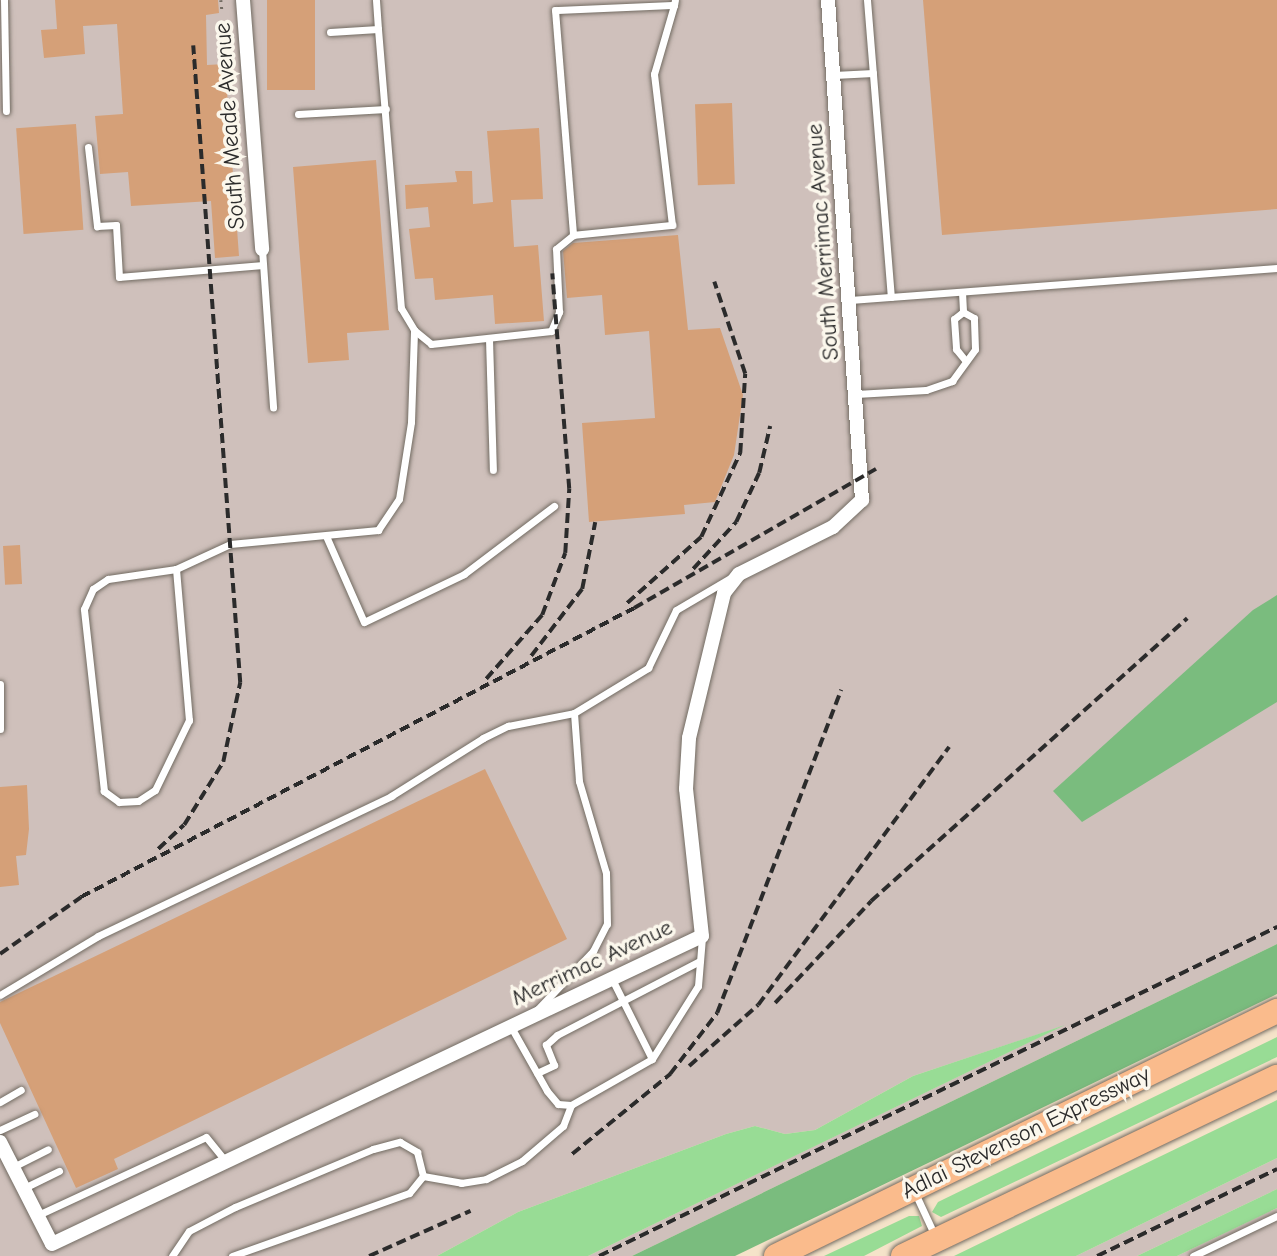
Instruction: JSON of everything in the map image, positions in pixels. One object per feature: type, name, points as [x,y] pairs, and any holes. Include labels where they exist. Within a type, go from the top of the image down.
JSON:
[{"type":"highway","name":"Adlai Stevenson Expressway","points":[[776,1256],[1277,1011]]},
{"type":"highway","points":[[903,1256],[1277,1077]]},
{"type":"street","name":"South Meade Avenue","points":[[243,0],[262,249]]},
{"type":"street","name":"South Merrimac Avenue","points":[[739,574],[852,514],[862,500],[863,480],[828,0]]},
{"type":"street","name":"Merrimac Avenue","points":[[53,1250],[511,1026],[702,936],[686,789],[689,738],[724,593],[739,574]]},
{"type":"street","points":[[0,1142],[53,1250]]},
{"type":"lane","points":[[4,0],[6,111]]},
{"type":"lane","points":[[376,0],[401,308],[414,330],[431,344],[551,331],[559,312],[556,249],[573,235],[672,225],[654,74],[675,3],[555,10],[573,235]]},
{"type":"lane","points":[[867,0],[891,297]]},
{"type":"lane","points":[[330,32],[378,29]]},
{"type":"lane","points":[[834,75],[873,73]]},
{"type":"lane","points":[[298,114],[386,108]]},
{"type":"lane","points":[[88,147],[97,226],[116,225],[119,277],[263,265]]},
{"type":"lane","points":[[262,249],[273,408]]},
{"type":"lane","points":[[850,300],[1277,268]]},
{"type":"lane","points":[[962,292],[963,312]]},
{"type":"lane","points":[[856,394],[939,386],[952,381],[975,349],[974,318],[963,312]]},
{"type":"lane","points":[[963,312],[954,319],[956,349],[965,360]]},
{"type":"lane","points":[[176,569],[189,720],[155,790],[138,801],[119,802],[104,791],[84,609],[93,589],[108,579],[176,569],[230,544],[378,530],[399,499],[411,422],[414,330]]},
{"type":"lane","points":[[489,339],[494,470]]},
{"type":"lane","points":[[326,536],[364,622],[464,574],[554,506]]},
{"type":"lane","points":[[0,995],[98,936],[391,796],[483,737],[508,726],[574,713],[648,668],[687,599],[739,574]]},
{"type":"lane","points":[[0,684],[0,729]]},
{"type":"lane","points":[[528,1018],[593,951],[607,924],[606,873],[579,781],[574,713]]},
{"type":"lane","points":[[511,1026],[558,1104],[571,1105],[652,1059],[698,986],[702,936]]},
{"type":"lane","points":[[537,1073],[554,1065],[546,1045],[557,1035],[624,1003],[700,961]]},
{"type":"lane","points":[[612,979],[652,1059]]},
{"type":"lane","points":[[0,1102],[21,1090]]},
{"type":"lane","points":[[232,1256],[390,1202],[424,1176],[461,1184],[486,1179],[522,1161],[563,1126],[571,1105]]},
{"type":"lane","points":[[0,1130],[33,1114]]},
{"type":"lane","points":[[38,1216],[206,1137],[227,1164]]},
{"type":"lane","points":[[172,1256],[189,1231],[373,1149],[410,1145],[424,1176]]},
{"type":"lane","points":[[13,1167],[48,1149]]},
{"type":"lane","points":[[24,1188],[59,1171]]},
{"type":"lane","points":[[913,1189],[936,1240]]},
{"type":"lane","points":[[1193,1256],[1277,1216]]},
{"type":"path","points":[[221,0],[222,10]]},
{"type":"shaded area","points":[[0,0],[1277,0],[1277,944],[632,1256],[588,1256],[1060,1027],[913,1076],[815,1130],[785,1134],[755,1126],[726,1134],[518,1212],[437,1256],[0,1256]]},
{"type":"shaded area","points":[[1277,1158],[1277,1189],[1137,1256],[1076,1256]]},
{"type":"shaded area","points":[[1277,1208],[1277,1256],[1177,1256],[1264,1214]]},
{"type":"green space","points":[[1277,595],[1277,702],[1082,822],[1053,791],[1253,610]]},
{"type":"green space","points":[[1277,944],[1277,994],[953,1151],[735,1256],[632,1256]]},
{"type":"green space","points":[[1065,1025],[588,1256],[437,1256],[518,1212],[726,1134],[755,1126],[785,1134],[815,1130],[913,1076]]},
{"type":"green space","points":[[1277,1037],[1277,1057],[941,1217],[932,1212],[938,1202]]},
{"type":"green space","points":[[1277,1100],[1277,1158],[1076,1256],[954,1256]]},
{"type":"green space","points":[[1277,1189],[1277,1208],[1177,1256],[1137,1256]]},
{"type":"green space","points":[[909,1216],[919,1216],[922,1226],[864,1256],[824,1256]]},
{"type":"building","points":[[55,0],[218,0],[219,13],[206,15],[207,65],[225,64],[239,256],[215,258],[211,201],[131,206],[128,172],[100,174],[95,116],[123,114],[117,24],[83,26],[85,54],[44,58],[41,30],[57,29]]},
{"type":"building","points":[[267,0],[315,0],[315,90],[267,90]]},
{"type":"building","points":[[923,0],[1277,0],[1277,209],[942,235]]},
{"type":"building","points":[[732,103],[735,184],[698,185],[695,104]]},
{"type":"building","points":[[76,124],[83,230],[24,234],[16,128]]},
{"type":"building","points":[[539,128],[543,199],[511,200],[514,247],[538,245],[544,321],[495,324],[493,295],[435,300],[433,278],[415,279],[409,229],[430,227],[428,207],[406,209],[405,185],[457,182],[455,171],[472,171],[473,204],[493,202],[487,131]]},
{"type":"building","points":[[376,160],[389,330],[347,333],[349,360],[308,363],[293,167]]},
{"type":"building","points":[[678,235],[688,330],[720,328],[743,395],[734,455],[715,502],[684,505],[685,514],[589,522],[582,423],[655,418],[649,331],[605,335],[602,295],[567,298],[563,251],[573,243]]},
{"type":"building","points":[[20,545],[22,584],[5,585],[3,546]]},
{"type":"building","points":[[485,769],[567,939],[114,1159],[118,1169],[76,1188],[0,1023],[0,1002]]},
{"type":"building","points":[[27,785],[29,829],[26,855],[16,856],[19,885],[0,887],[0,787]]},
{"type":"railway","points":[[158,849],[184,825],[223,762],[240,683],[193,46]]},
{"type":"railway","points":[[486,679],[542,615],[565,553],[569,489],[552,274]]},
{"type":"railway","points":[[627,603],[701,537],[740,453],[745,374],[714,282]]},
{"type":"railway","points":[[693,569],[736,522],[759,473],[770,426]]},
{"type":"railway","points":[[0,954],[81,897],[634,608],[876,469]]},
{"type":"railway","points":[[531,656],[582,589],[595,522]]},
{"type":"railway","points":[[775,1003],[871,901],[1187,618]]},
{"type":"railway","points":[[572,1154],[670,1074],[717,1013],[841,690]]},
{"type":"railway","points":[[689,1066],[758,1005],[949,747]]},
{"type":"railway","points":[[599,1256],[1277,927]]},
{"type":"railway","points":[[1097,1256],[1277,1169]]},
{"type":"railway","points":[[369,1256],[470,1211]]}]
